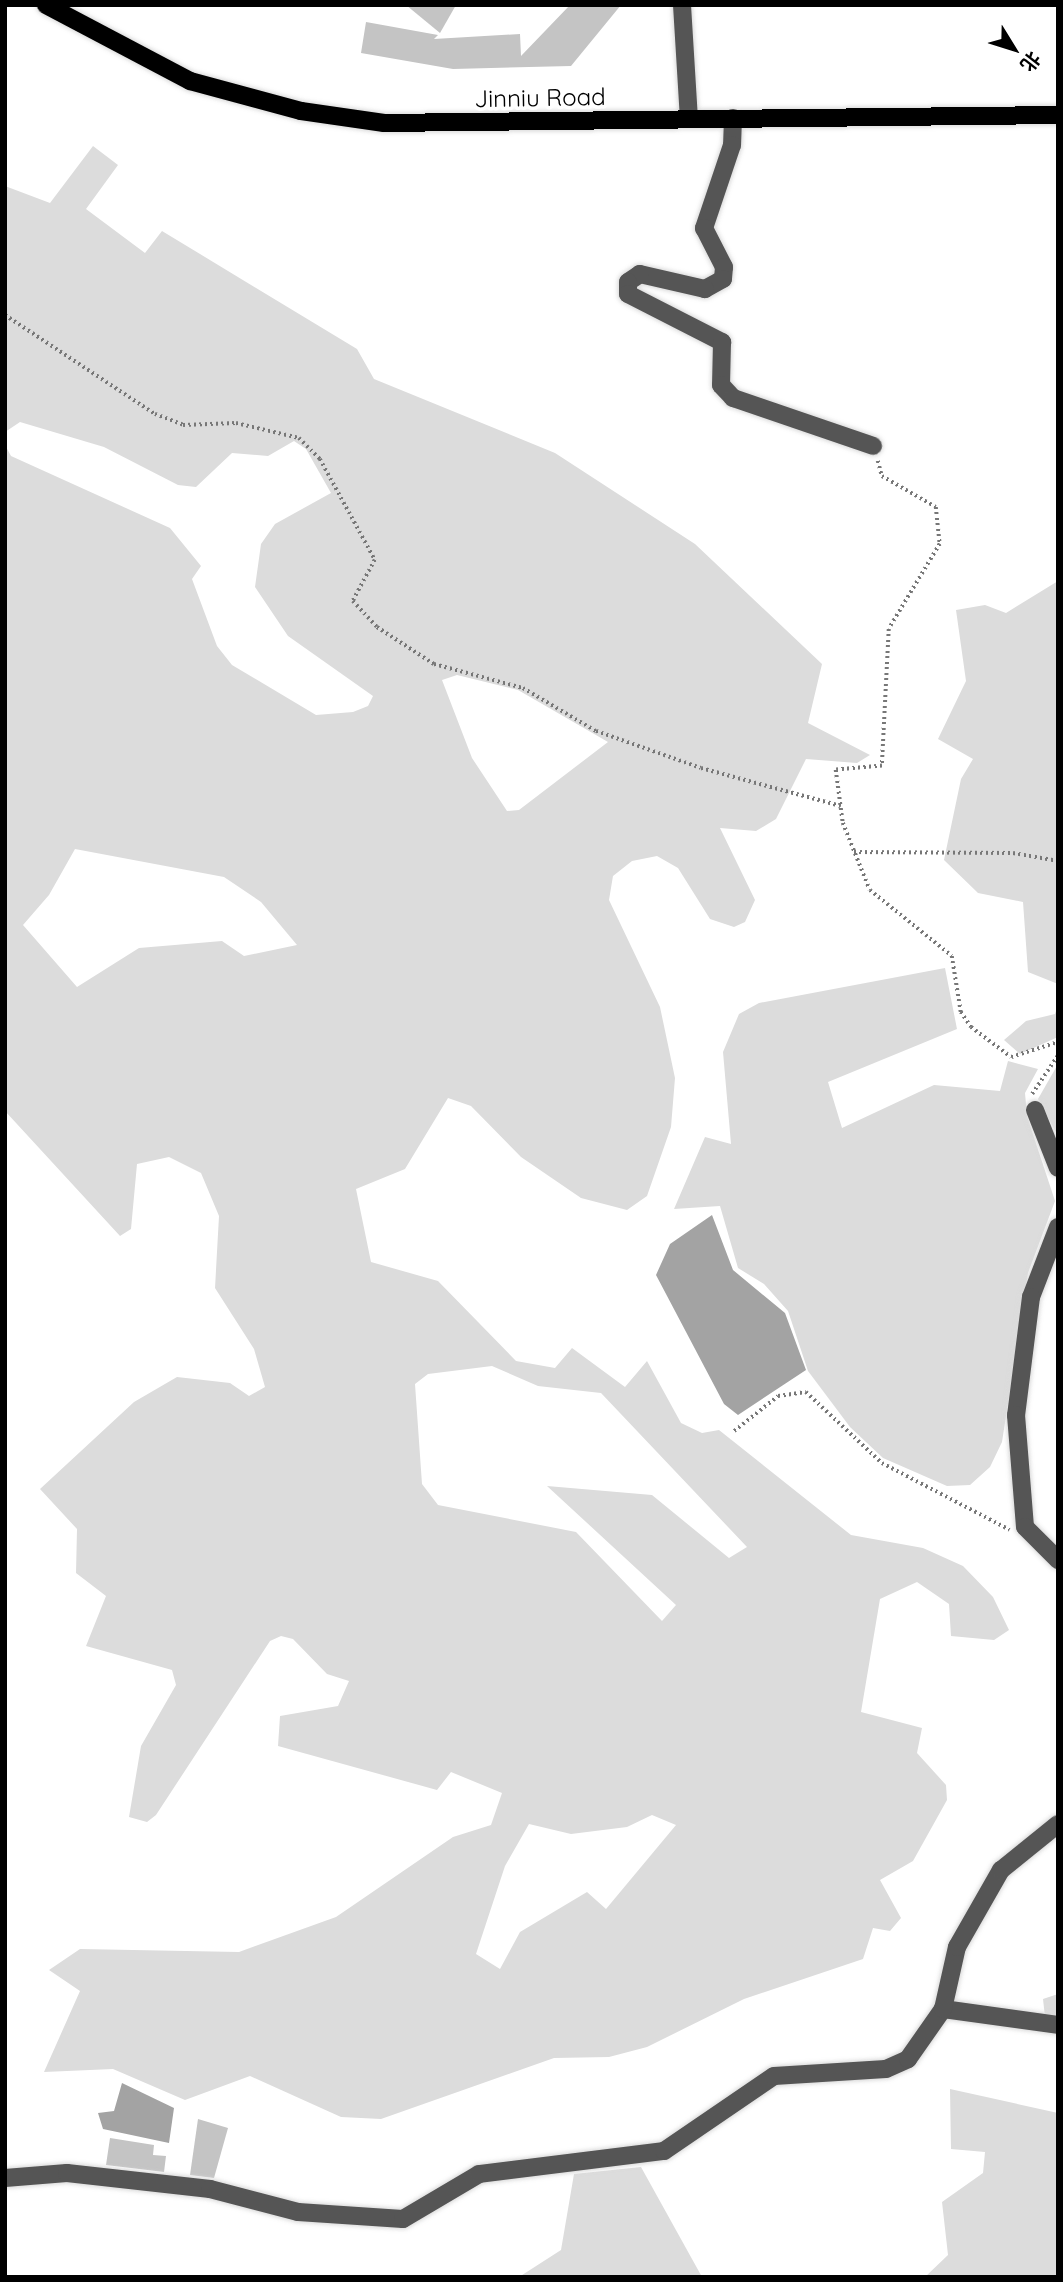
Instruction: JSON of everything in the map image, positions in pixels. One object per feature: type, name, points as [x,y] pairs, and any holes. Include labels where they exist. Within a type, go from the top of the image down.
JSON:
[{"type":"main road","name":"Jinniu Road","points":[[46,5],[190,81],[312,113],[440,124],[1058,115]]},
{"type":"street","points":[[681,5],[689,119]]},
{"type":"street","points":[[733,118],[732,145],[704,228],[724,267],[723,279],[705,289],[640,274],[628,282],[628,294],[722,342],[721,385],[733,398],[873,446]]},
{"type":"street","points":[[1035,1110],[1058,1168]]},
{"type":"street","points":[[1058,1227],[1031,1297],[1017,1392],[1026,1532],[1058,1560]]},
{"type":"street","points":[[5,2178],[67,2173],[210,2189],[298,2212],[402,2218],[479,2174],[664,2151],[774,2076],[903,2063],[943,2009],[957,1947],[1001,1870],[1058,1824]]},
{"type":"street","points":[[943,2009],[1058,2025]]},
{"type":"path","points":[[5,315],[155,414],[183,425],[236,423],[299,438],[320,460],[375,560],[353,601],[377,627],[433,664],[514,684],[596,731],[701,768],[841,806]]},
{"type":"path","points":[[873,446],[882,476],[936,508],[940,544],[889,629],[882,766],[836,770],[841,806],[854,852],[870,890],[952,956],[961,1012],[971,1027],[1011,1057],[1058,1042]]},
{"type":"path","points":[[854,852],[1013,853],[1058,862]]},
{"type":"path","points":[[1035,1110],[1033,1090],[1058,1055]]},
{"type":"path","points":[[734,1431],[778,1396],[806,1392],[900,1475],[996,1526],[1026,1532]]},
{"type":"shaded area","points":[[93,146],[118,165],[86,209],[145,253],[162,231],[357,349],[374,379],[555,453],[695,544],[822,664],[808,723],[870,755],[857,763],[806,759],[776,819],[756,831],[720,828],[755,900],[745,922],[734,927],[710,919],[678,868],[657,856],[632,861],[613,876],[609,900],[660,1007],[675,1078],[671,1127],[647,1196],[627,1210],[581,1198],[521,1157],[471,1106],[448,1098],[405,1169],[356,1189],[371,1262],[438,1281],[516,1361],[555,1368],[572,1348],[625,1387],[647,1361],[681,1423],[702,1433],[719,1430],[851,1535],[923,1548],[963,1566],[993,1597],[1009,1630],[994,1640],[951,1636],[949,1604],[917,1582],[880,1599],[861,1712],[922,1728],[917,1753],[946,1785],[947,1800],[913,1861],[880,1880],[901,1918],[890,1931],[873,1928],[863,1959],[744,1999],[647,2047],[609,2057],[554,2058],[381,2119],[341,2117],[250,2076],[185,2100],[113,2069],[44,2072],[80,1991],[49,1970],[80,1949],[239,1952],[336,1917],[453,1837],[491,1825],[502,1793],[451,1772],[437,1790],[278,1746],[280,1716],[338,1706],[349,1681],[327,1674],[293,1639],[281,1636],[270,1641],[156,1815],[147,1822],[129,1817],[141,1746],[176,1685],[172,1670],[86,1646],[106,1596],[76,1573],[77,1529],[40,1489],[134,1402],[177,1377],[230,1383],[249,1396],[265,1387],[254,1349],[215,1288],[219,1216],[201,1173],[169,1157],[137,1164],[131,1229],[120,1236],[5,1111],[5,445],[11,456],[170,528],[201,566],[192,579],[217,646],[232,665],[316,715],[353,712],[368,706],[373,696],[288,636],[255,587],[261,544],[275,524],[331,493],[306,449],[294,441],[268,456],[232,453],[196,487],[178,485],[104,447],[20,422],[5,432],[5,186],[50,203]],"holes":[[[457,675],[518,690],[608,742],[519,810],[507,811],[472,758],[442,680]],[[75,849],[224,877],[261,902],[297,945],[244,956],[222,941],[139,948],[77,987],[23,925],[49,895]],[[492,1366],[538,1386],[601,1393],[747,1547],[729,1558],[652,1495],[547,1486],[676,1605],[662,1621],[576,1532],[438,1505],[422,1484],[415,1384],[428,1374]],[[652,1815],[676,1825],[606,1909],[587,1892],[520,1932],[500,1969],[476,1954],[505,1866],[529,1824],[571,1834],[627,1827]]]},
{"type":"shaded area","points":[[1058,581],[1058,984],[1028,972],[1023,902],[978,893],[944,860],[961,779],[973,759],[938,739],[966,681],[956,610],[985,605],[1006,613]]},
{"type":"shaded area","points":[[945,968],[957,1029],[828,1082],[842,1128],[934,1085],[1000,1091],[1008,1061],[1038,1069],[1025,1093],[1027,1116],[1055,1201],[1028,1273],[1002,1442],[990,1467],[970,1485],[947,1486],[883,1458],[850,1427],[808,1371],[788,1311],[764,1284],[738,1268],[720,1206],[674,1209],[705,1137],[731,1144],[723,1052],[739,1014],[759,1003]]},
{"type":"shaded area","points":[[1058,1005],[1058,1037],[1020,1054],[1004,1040],[1026,1021],[1055,1014]]},
{"type":"shaded area","points":[[1058,1064],[1058,1136],[1038,1099]]},
{"type":"shaded area","points":[[712,1215],[733,1270],[785,1313],[806,1370],[738,1415],[724,1404],[656,1275],[670,1244]]},
{"type":"shaded area","points":[[1058,1994],[1058,2017],[1045,2017],[1043,1999]]},
{"type":"shaded area","points":[[122,2083],[174,2108],[169,2143],[103,2129],[98,2113],[114,2111]]},
{"type":"shaded area","points":[[950,2089],[1058,2113],[1058,2277],[925,2277],[948,2255],[942,2202],[983,2173],[985,2152],[951,2149]]},
{"type":"shaded area","points":[[641,2167],[702,2277],[519,2277],[561,2250],[574,2174]]},
{"type":"building","points":[[406,5],[456,5],[440,33]]},
{"type":"building","points":[[570,5],[621,5],[571,66],[453,69],[361,53],[366,22],[438,35],[434,39],[520,34],[521,56]]},
{"type":"building","points":[[198,2119],[228,2128],[214,2178],[190,2175]]},
{"type":"building","points":[[110,2138],[154,2145],[153,2155],[166,2156],[164,2172],[106,2165]]}]
